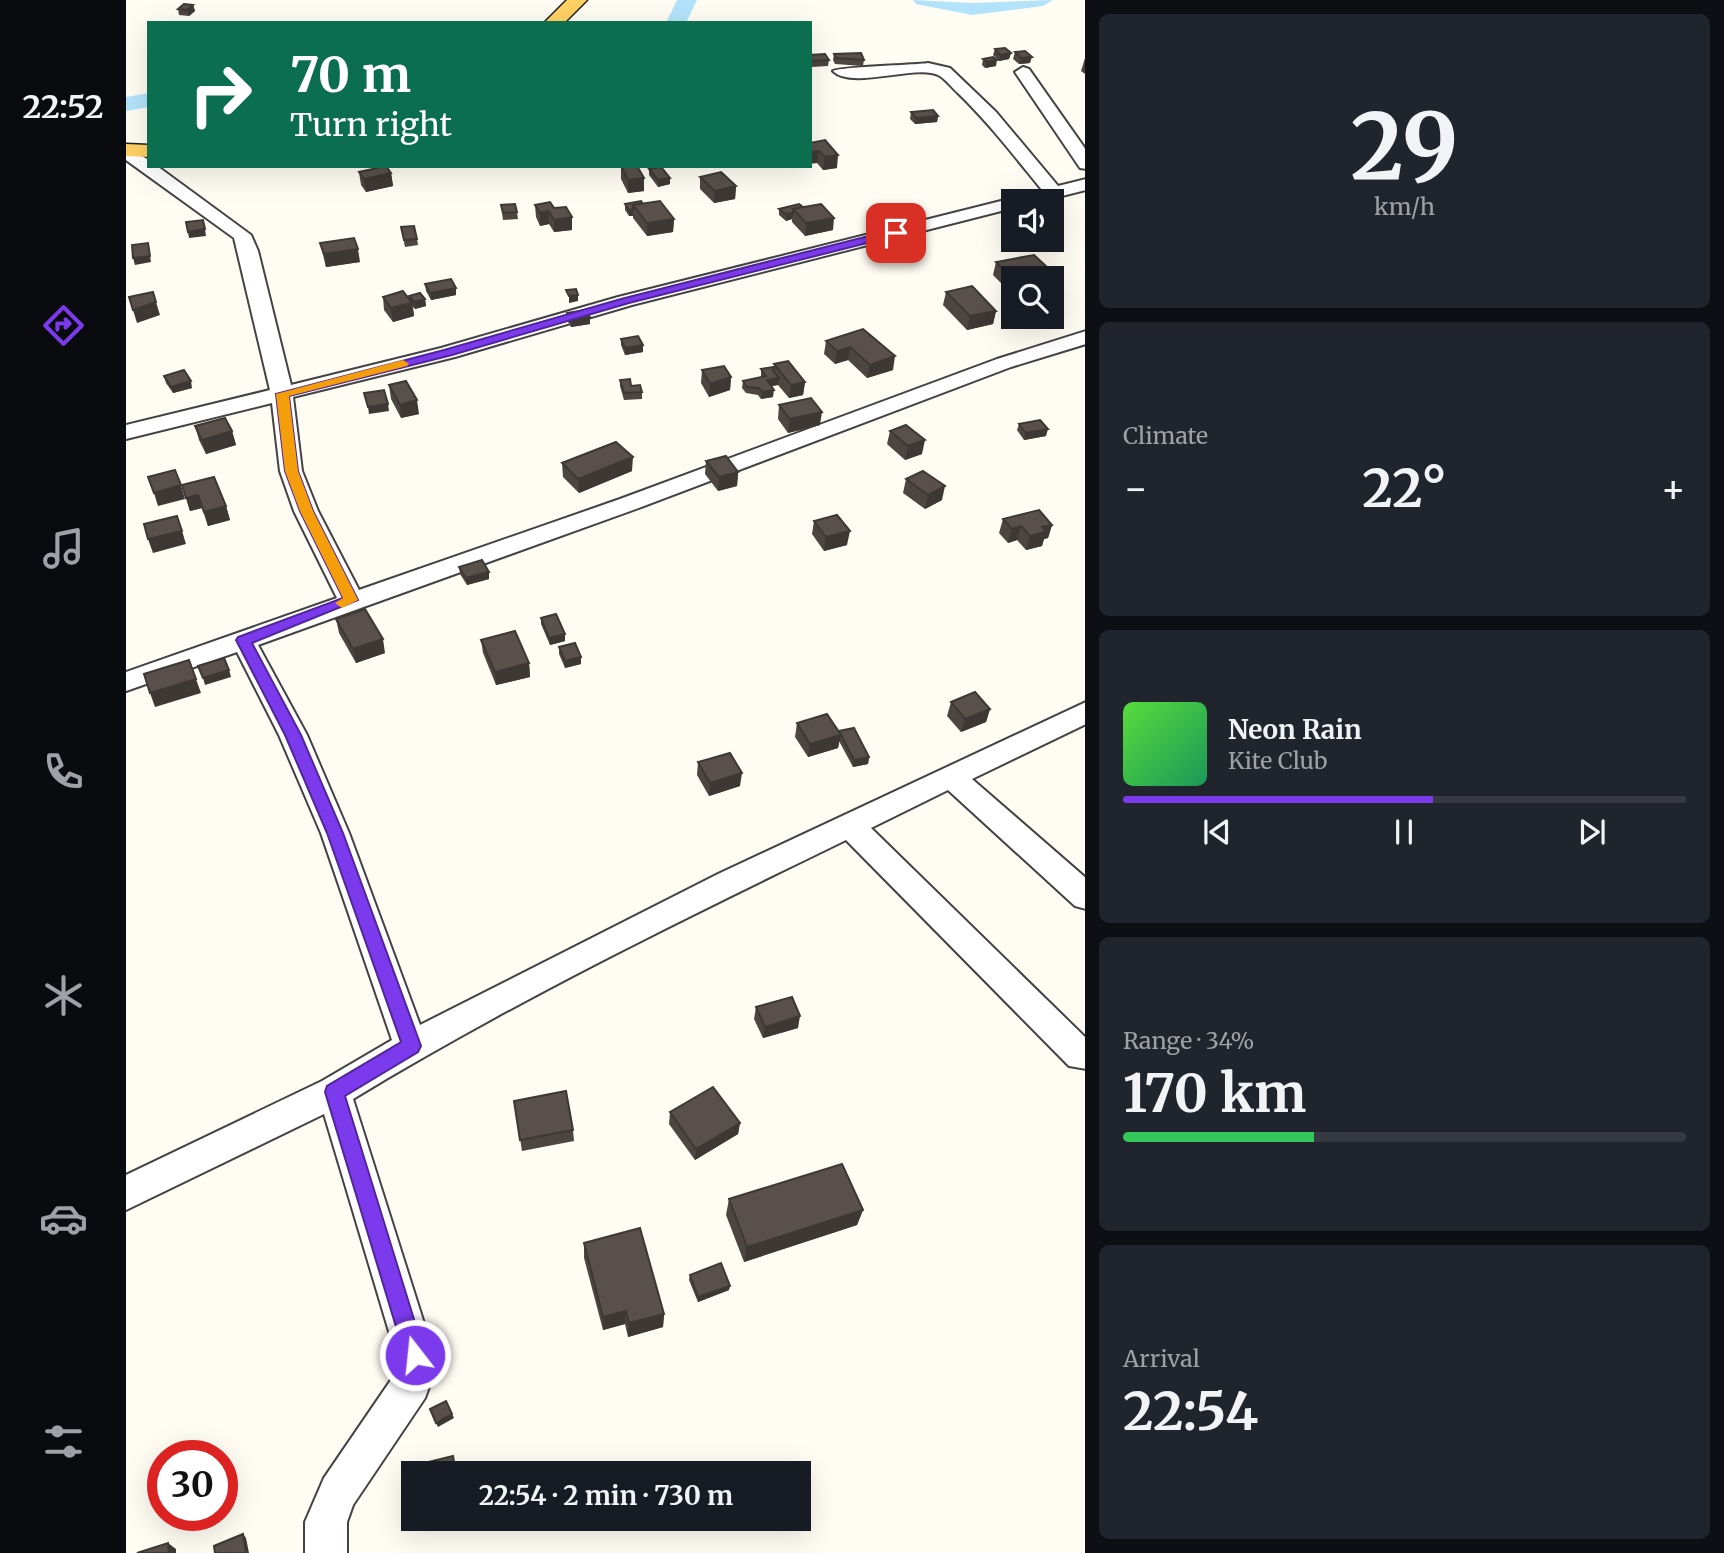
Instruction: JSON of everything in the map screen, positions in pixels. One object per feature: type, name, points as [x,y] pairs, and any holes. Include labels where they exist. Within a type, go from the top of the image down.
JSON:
[{"type":"main road","points":[[555,21],[578,0]]},
{"type":"main road","points":[[126,151],[147,151]]},
{"type":"street","points":[[841,71],[876,73],[928,68],[944,71],[990,115],[1051,189]]},
{"type":"street","points":[[1023,72],[1085,164]]},
{"type":"street","points":[[126,151],[147,166]]},
{"type":"street","points":[[149,168],[242,235],[249,251],[282,394],[291,471],[306,511],[351,600]]},
{"type":"street","points":[[1064,190],[1085,184]]},
{"type":"street","points":[[126,432],[448,353],[625,301],[1001,207]]},
{"type":"street","points":[[126,682],[351,600],[479,558],[1004,363],[1085,338]]},
{"type":"street","points":[[243,640],[293,735],[335,833],[411,1046]]},
{"type":"street","points":[[126,1193],[334,1092],[411,1046],[849,825],[1085,712]]},
{"type":"street","points":[[951,777],[1085,897]]},
{"type":"street","points":[[849,825],[1082,1056]]},
{"type":"street","points":[[326,1553],[327,1522],[338,1492],[411,1384],[415,1370],[415,1355],[334,1092]]},
{"type":"building","points":[[184,4],[193,5],[187,10],[178,9]]},
{"type":"building","points":[[1005,48],[1011,53],[1000,55],[995,49]]},
{"type":"building","points":[[1025,51],[1032,57],[1021,58],[1015,52]]},
{"type":"building","points":[[861,53],[864,60],[836,58],[834,54]]},
{"type":"building","points":[[825,54],[829,60],[812,61],[812,55]]},
{"type":"building","points":[[993,57],[997,60],[987,62],[983,59]]},
{"type":"building","points":[[933,110],[938,116],[916,118],[911,112]]},
{"type":"building","points":[[825,140],[838,155],[825,157],[819,151],[812,152],[812,143]]},
{"type":"building","points":[[387,168],[391,173],[364,179],[359,172]]},
{"type":"building","points":[[622,168],[638,168],[644,178],[628,180]]},
{"type":"building","points":[[662,168],[670,178],[658,180],[649,169]]},
{"type":"building","points":[[721,172],[736,186],[715,191],[700,177]]},
{"type":"building","points":[[641,201],[643,204],[633,205],[633,209],[629,210],[625,204]]},
{"type":"building","points":[[660,201],[674,219],[647,223],[633,205]]},
{"type":"building","points":[[550,202],[554,208],[566,207],[572,217],[554,220],[549,211],[540,213],[535,205]]},
{"type":"building","points":[[515,204],[517,212],[503,213],[501,205]]},
{"type":"building","points":[[799,204],[803,207],[793,209],[793,213],[786,214],[779,209]]},
{"type":"building","points":[[821,204],[834,218],[806,223],[793,209]]},
{"type":"building","points":[[203,220],[205,229],[188,232],[186,222]]},
{"type":"building","points":[[414,226],[417,239],[404,240],[401,227]]},
{"type":"building","points":[[354,238],[358,249],[324,254],[320,243]]},
{"type":"building","points":[[148,243],[150,256],[133,258],[132,245]]},
{"type":"building","points":[[1034,255],[1046,266],[1001,267],[996,262]]},
{"type":"building","points":[[451,279],[456,288],[430,293],[425,284]]},
{"type":"building","points":[[972,286],[996,311],[970,316],[946,292]]},
{"type":"building","points":[[576,289],[578,295],[569,296],[566,290]]},
{"type":"building","points":[[403,291],[412,303],[391,308],[383,297]]},
{"type":"building","points":[[153,292],[156,302],[133,310],[129,297]]},
{"type":"building","points":[[420,293],[425,299],[414,302],[409,296]]},
{"type":"building","points":[[585,310],[590,317],[571,321],[567,313]]},
{"type":"building","points":[[863,329],[895,356],[870,365],[850,347],[837,351],[826,341]]},
{"type":"building","points":[[638,336],[643,345],[625,348],[621,339]]},
{"type":"building","points":[[788,361],[805,382],[791,385],[774,364]]},
{"type":"building","points":[[724,366],[731,377],[710,384],[702,370]]},
{"type":"building","points":[[774,367],[773,371],[779,378],[767,380],[774,390],[762,392],[759,388],[747,387],[743,381],[766,376],[761,369]]},
{"type":"building","points":[[184,370],[191,381],[171,387],[164,376]]},
{"type":"building","points":[[630,379],[631,386],[640,385],[642,392],[624,393],[620,380]]},
{"type":"building","points":[[406,381],[417,400],[400,405],[389,385]]},
{"type":"building","points":[[384,390],[388,404],[368,407],[364,393]]},
{"type":"building","points":[[811,398],[822,412],[790,419],[779,405]]},
{"type":"building","points":[[225,418],[232,431],[202,440],[195,426]]},
{"type":"building","points":[[1040,420],[1048,429],[1026,433],[1019,424]]},
{"type":"building","points":[[906,425],[925,440],[908,446],[890,431]]},
{"type":"building","points":[[616,442],[633,457],[578,479],[562,463]]},
{"type":"building","points":[[726,456],[738,472],[719,477],[706,461]]},
{"type":"building","points":[[175,470],[181,485],[154,493],[148,477]]},
{"type":"building","points":[[923,471],[945,486],[928,495],[906,479]]},
{"type":"building","points":[[214,477],[226,506],[204,512],[198,495],[186,498],[182,485]]},
{"type":"building","points":[[1039,510],[1052,525],[1042,527],[1046,532],[1030,536],[1021,526],[1012,529],[1003,519]]},
{"type":"building","points":[[837,515],[850,531],[826,537],[814,521]]},
{"type":"building","points":[[177,516],[182,531],[148,539],[144,524]]},
{"type":"building","points":[[482,560],[489,572],[466,578],[459,567]]},
{"type":"building","points":[[365,609],[383,639],[353,649],[336,619]]},
{"type":"building","points":[[556,614],[565,634],[549,638],[541,618]]},
{"type":"building","points":[[515,631],[529,663],[495,672],[481,640]]},
{"type":"building","points":[[575,643],[581,657],[565,661],[559,647]]},
{"type":"building","points":[[224,658],[229,670],[203,678],[198,666]]},
{"type":"building","points":[[189,660],[196,679],[150,693],[144,674]]},
{"type":"building","points":[[975,692],[990,709],[965,719],[951,702]]},
{"type":"building","points":[[827,714],[841,735],[810,744],[797,723]]},
{"type":"building","points":[[854,728],[869,757],[854,760],[839,731]]},
{"type":"building","points":[[730,753],[742,773],[710,783],[698,762]]},
{"type":"building","points":[[792,997],[800,1016],[765,1027],[756,1007]]},
{"type":"building","points":[[713,1087],[740,1123],[696,1149],[670,1112]]},
{"type":"building","points":[[566,1091],[573,1130],[520,1140],[514,1101]]},
{"type":"building","points":[[842,1164],[863,1210],[747,1247],[729,1199]]},
{"type":"building","points":[[640,1228],[664,1314],[629,1323],[626,1311],[603,1317],[584,1243]]},
{"type":"building","points":[[721,1263],[730,1286],[698,1297],[690,1275]]},
{"type":"building","points":[[446,1401],[452,1414],[436,1423],[430,1409]]},
{"type":"building","points":[[453,1456],[454,1461],[433,1461]]},
{"type":"building","points":[[243,1534],[246,1553],[215,1553],[214,1546]]},
{"type":"building","points":[[168,1543],[169,1553],[137,1553]]},
{"type":"waterway","points":[[677,21],[687,0]]},
{"type":"waterway","points":[[923,0],[972,9],[1043,0]]},
{"type":"waterway","points":[[126,104],[147,100]]},
{"type":"slow traffic","points":[[342,603],[351,600],[306,511],[291,471],[282,394],[403,364]]},
{"type":"route","points":[[415,1355],[361,1172],[334,1092],[411,1046],[335,833],[293,735],[243,640],[351,600],[306,511],[291,471],[282,394],[448,353],[625,301],[896,233]]}]
